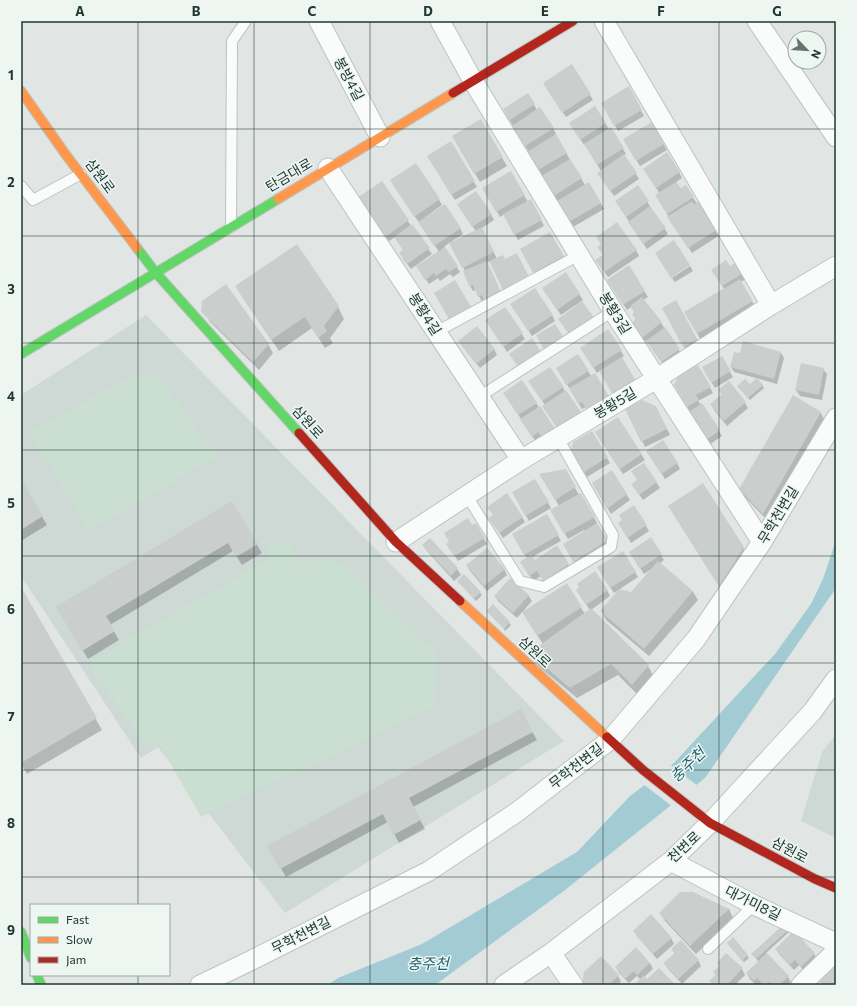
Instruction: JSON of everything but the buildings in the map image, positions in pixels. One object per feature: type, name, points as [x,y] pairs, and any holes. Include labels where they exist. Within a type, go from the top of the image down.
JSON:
[{"type":"street","name":"봉방4길","points":[[319,21],[380,137]]},
{"type":"street","name":"봉황3길","points":[[440,21],[473,81],[613,312],[762,542]]},
{"type":"street","name":"탄금대로","points":[[21,354],[572,21]]},
{"type":"street","points":[[604,21],[771,306]]},
{"type":"street","points":[[757,21],[836,137]]},
{"type":"street","name":"삼원로","points":[[21,91],[80,174],[156,272],[396,542],[643,770],[710,823],[836,888]]},
{"type":"street","name":"봉황4길","points":[[328,168],[521,460]]},
{"type":"street","name":"봉황5길","points":[[396,542],[521,460],[836,266]]},
{"type":"street","name":"무학천변길","points":[[200,985],[429,871],[518,812],[610,740],[696,639],[762,542],[836,418]]},
{"type":"street","name":"천변로","points":[[504,985],[551,953],[671,861],[710,823],[812,712],[836,679]]},
{"type":"street","name":"대가미8길","points":[[671,861],[754,905],[836,943]]},
{"type":"street","points":[[21,932],[30,955]]},
{"type":"street","points":[[809,982],[836,950]]},
{"type":"street","points":[[551,953],[573,985]]},
{"type":"lane","points":[[231,227],[232,41],[246,21]]},
{"type":"lane","points":[[21,186],[33,200],[80,174]]},
{"type":"lane","points":[[436,332],[579,255]]},
{"type":"lane","points":[[479,397],[613,312]]},
{"type":"lane","points":[[467,496],[520,581],[544,587],[611,547],[613,535],[558,438]]},
{"type":"lane","points":[[708,949],[754,905]]},
{"type":"shaded area","points":[[146,315],[564,741],[285,913],[158,747],[141,758],[21,576],[21,395]]},
{"type":"shaded area","points":[[836,734],[836,838],[801,821],[822,752]]},
{"type":"green space","points":[[134,375],[157,375],[217,456],[89,531],[29,432]]},
{"type":"green space","points":[[268,543],[291,546],[299,562],[336,559],[436,652],[434,707],[201,817],[158,742],[146,747],[88,662],[269,559]]},
{"type":"water","name":"충주천","points":[[836,540],[836,588],[705,778],[565,890],[435,985],[328,985],[338,978],[422,944],[577,852],[630,796],[674,763],[775,654],[811,604],[823,579]]},
{"type":"pier","points":[[669,764],[698,786],[673,807],[643,784]]},
{"type":"traffic: fast","points":[[21,354],[278,199]]},
{"type":"traffic: fast","points":[[137,248],[156,273],[299,433]]},
{"type":"traffic: fast","points":[[21,932],[30,955]]},
{"type":"traffic: fast","points":[[37,976],[41,985]]},
{"type":"traffic: slow","points":[[21,91],[66,155],[137,248]]},
{"type":"traffic: slow","points":[[278,199],[453,93]]},
{"type":"traffic: slow","points":[[460,601],[607,737]]},
{"type":"traffic: jam","points":[[453,93],[573,21]]},
{"type":"traffic: jam","points":[[299,433],[396,542],[460,601]]},
{"type":"traffic: jam","points":[[607,737],[643,770],[710,823],[815,879],[836,888]]}]
